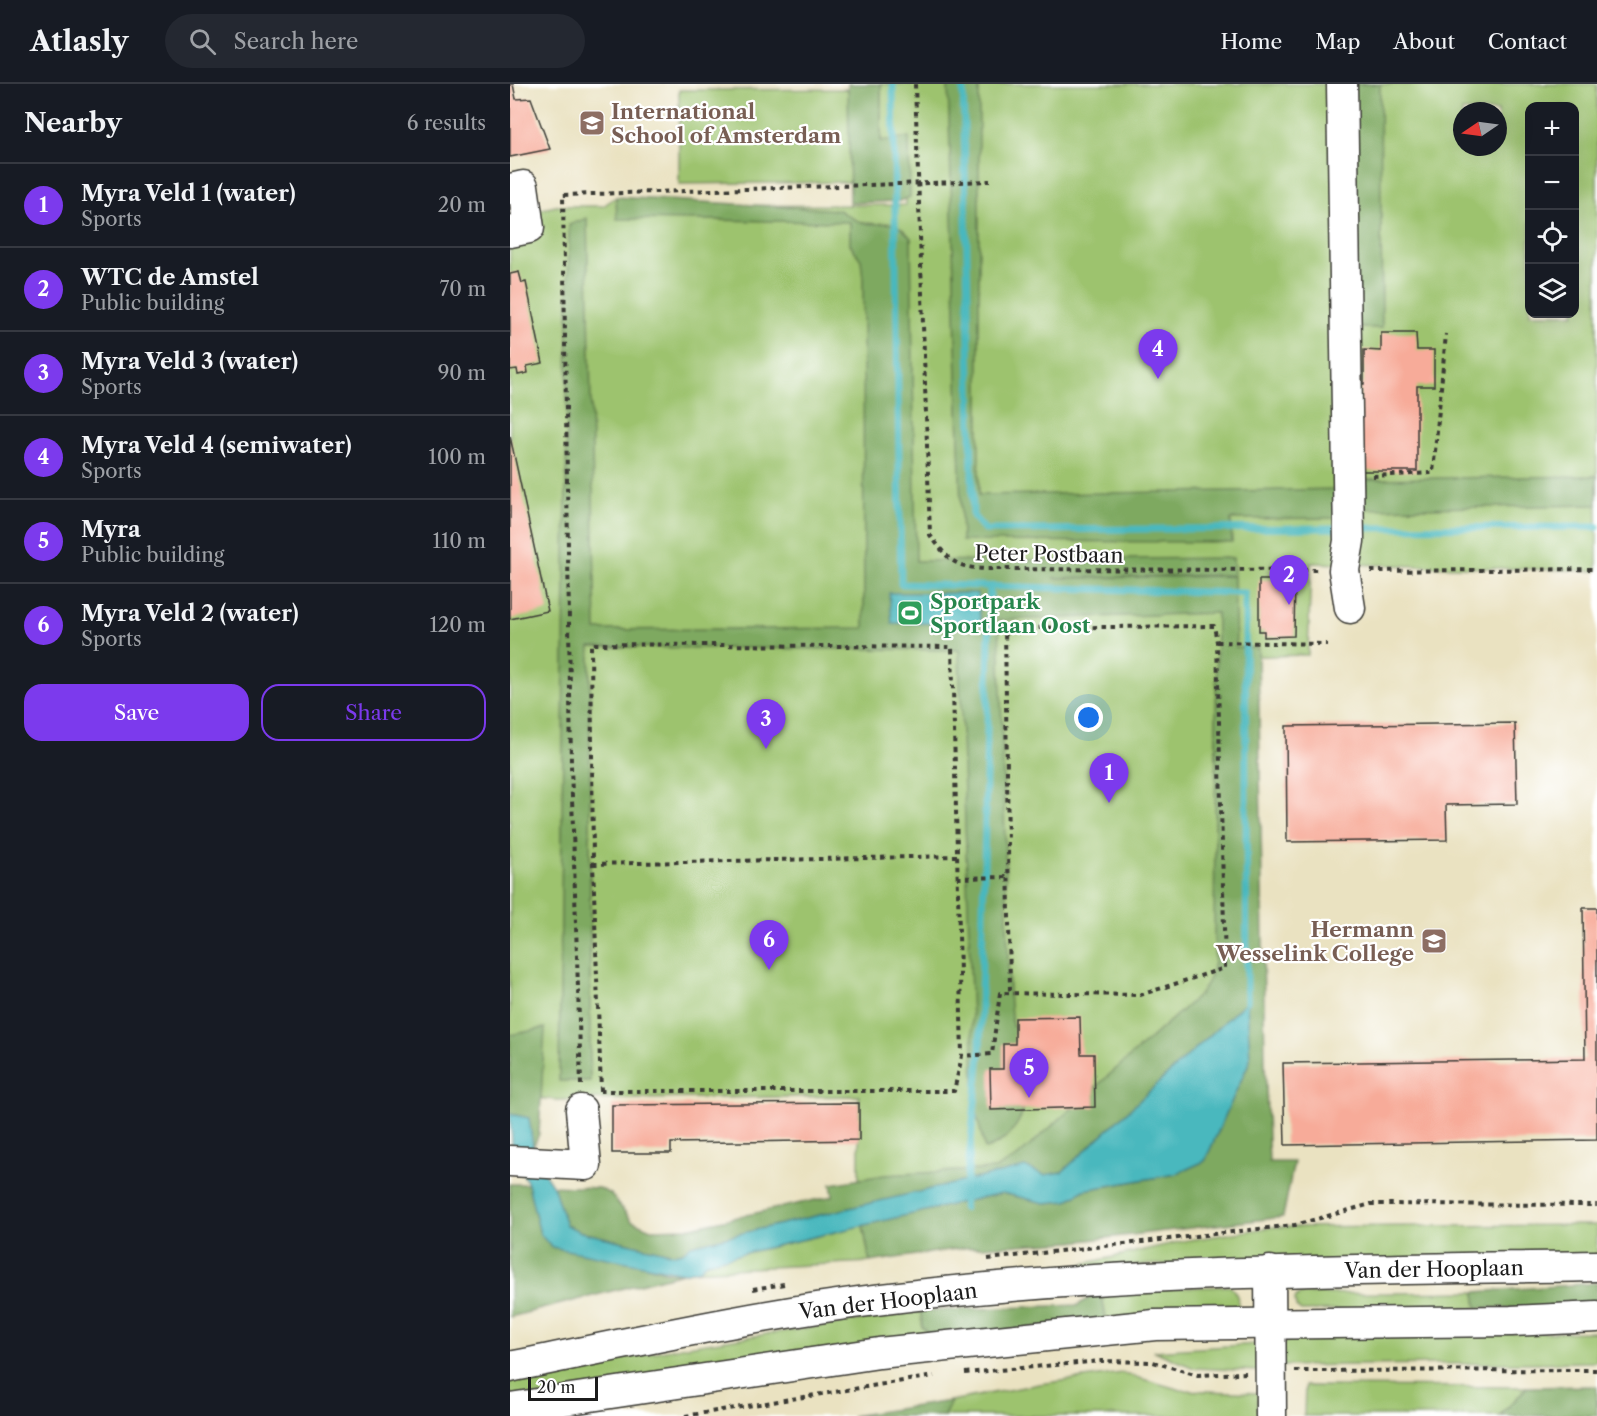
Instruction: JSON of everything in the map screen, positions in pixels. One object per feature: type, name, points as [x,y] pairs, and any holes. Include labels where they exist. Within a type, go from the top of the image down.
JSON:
[{"type":"street","points":[[1342,84],[1350,608]]},
{"type":"street","points":[[510,189],[523,186],[529,228],[510,232]]},
{"type":"street","points":[[510,1161],[586,1165],[588,1097]]},
{"type":"street","name":"Van der Hooplaan","points":[[510,1367],[703,1328],[882,1299],[1065,1281],[1270,1271],[1597,1266]]},
{"type":"street","points":[[1270,1271],[1271,1416]]},
{"type":"street","points":[[510,1408],[879,1353],[1155,1325],[1511,1321],[1597,1317]]},
{"type":"path","name":"Peter Postbaan","points":[[915,84],[930,535],[949,560],[963,568],[986,569],[1348,541],[1597,569]]},
{"type":"path","points":[[588,1097],[571,765],[563,195],[990,181]]},
{"type":"path","points":[[1348,541],[1363,477],[1433,473],[1446,334]]},
{"type":"path","points":[[962,1056],[993,1054],[1000,993],[1140,995],[1226,968],[1217,642],[1214,626],[1005,628],[1010,993]]},
{"type":"path","points":[[1217,642],[1327,644]]},
{"type":"path","points":[[591,644],[952,647],[962,1056],[954,1091],[588,1097],[593,864],[591,644]]},
{"type":"path","points":[[593,864],[957,856]]},
{"type":"path","points":[[957,878],[1009,877]]},
{"type":"path","points":[[1371,1204],[1597,1205]]},
{"type":"path","points":[[959,1374],[1101,1361],[1153,1362],[1198,1375],[1272,1372],[1597,1370]]},
{"type":"path","points":[[686,1416],[936,1376]]},
{"type":"green space","points":[[848,84],[881,84],[881,141],[909,137],[910,197],[900,201],[850,203]]},
{"type":"green space","name":"Sportpark Sportlaan Oost","points":[[881,84],[1597,84],[1597,571],[1311,563],[1308,655],[1231,657],[1236,998],[1050,1157],[976,1175],[859,1185],[859,1096],[556,1100],[510,1095],[510,216],[556,206],[603,206],[616,197],[617,206],[906,205],[904,138],[881,141]]},
{"type":"green space","points":[[948,84],[979,84],[979,495],[1344,489],[1344,518],[1231,519],[1232,542],[962,541]]},
{"type":"green space","points":[[1352,84],[1380,84],[1382,328],[1354,328]]},
{"type":"green space","points":[[858,89],[859,182],[679,184],[679,90]]},
{"type":"green space","points":[[616,197],[839,210],[861,222],[887,223],[898,226],[911,238],[916,561],[1233,558],[1234,575],[1053,578],[1234,576],[1236,647],[1258,648],[1265,1062],[1269,1162],[1294,1162],[1283,1217],[1072,1242],[963,1248],[870,1262],[863,1225],[1002,1193],[1045,1203],[1067,1201],[1084,1190],[1176,1174],[1205,1161],[1250,1060],[1246,1002],[1062,1172],[674,1254],[581,1232],[566,1225],[553,1186],[599,1188],[611,1194],[632,1221],[651,1229],[687,1228],[833,1196],[831,1184],[884,1175],[995,1169],[1017,1157],[1199,995],[1208,982],[1214,955],[1217,613],[999,620],[1009,993],[1012,1026],[1017,1027],[1024,1104],[1023,1111],[1013,1130],[1003,1140],[985,1149],[975,1108],[959,650],[590,647],[590,1081],[559,1081],[569,225],[587,218],[596,630],[864,628],[863,279],[861,260],[850,244],[850,222],[617,219]]},
{"type":"green space","points":[[1597,476],[1597,505],[1364,509],[1365,479]]},
{"type":"green space","points":[[545,1028],[539,1134],[533,1147],[528,1118],[510,1114],[510,1035]]},
{"type":"green space","points":[[510,1184],[528,1184],[540,1234],[667,1272],[683,1273],[510,1317]]},
{"type":"green space","points":[[863,1225],[870,1262],[692,1271],[707,1262]]},
{"type":"green space","points":[[1597,1225],[1597,1257],[1074,1266],[1183,1241],[1273,1227]]},
{"type":"green space","points":[[1597,1283],[1597,1308],[1477,1308],[1475,1292]]},
{"type":"green space","points":[[1230,1286],[1238,1299],[1236,1315],[1106,1319],[1101,1291]]},
{"type":"green space","points":[[1101,1291],[1106,1319],[933,1339],[922,1327],[921,1311],[1078,1305]]},
{"type":"green space","points":[[1475,1292],[1477,1308],[1301,1311],[1296,1307],[1295,1299],[1300,1294]]},
{"type":"green space","points":[[921,1311],[922,1327],[933,1339],[510,1400],[510,1380],[687,1346]]},
{"type":"green space","points":[[1597,1332],[1597,1362],[1280,1366],[1282,1346],[1291,1336]]},
{"type":"green space","points":[[1257,1344],[1258,1371],[1194,1368],[1154,1351]]},
{"type":"green space","points":[[1122,1373],[1181,1390],[1258,1393],[1258,1416],[944,1416],[951,1401],[1039,1384]]},
{"type":"green space","points":[[1305,1386],[1527,1387],[1500,1416],[1304,1416]]},
{"type":"green space","points":[[1597,1386],[1597,1416],[1500,1416],[1527,1387]]},
{"type":"green space","points":[[950,1401],[944,1416],[851,1416]]},
{"type":"water","points":[[889,593],[977,593],[981,624],[892,623]]},
{"type":"water","points":[[1247,1001],[1250,1060],[1205,1161],[1176,1174],[1084,1190],[1067,1201],[1045,1203],[1002,1193],[707,1262],[700,1269],[683,1273],[551,1247],[540,1234],[528,1184],[513,1154],[510,1114],[529,1118],[533,1147],[531,1153],[553,1186],[566,1225],[581,1232],[674,1254],[683,1252],[691,1245],[1025,1167],[1044,1175],[1062,1172]]},
{"type":"building","points":[[510,84],[513,84],[516,99],[531,98],[550,149],[510,157]]},
{"type":"building","points":[[519,272],[522,283],[526,282],[543,363],[527,366],[528,373],[518,375],[517,369],[510,370],[510,274]]},
{"type":"building","points":[[1381,333],[1416,333],[1417,350],[1434,350],[1434,386],[1417,386],[1417,471],[1360,471],[1360,384],[1364,384],[1364,350],[1381,351]]},
{"type":"building","points":[[510,436],[548,611],[510,619]]},
{"type":"building","points":[[1259,580],[1295,580],[1294,636],[1264,637],[1264,631],[1259,631]]},
{"type":"building","points":[[1515,723],[1517,804],[1446,805],[1447,840],[1287,842],[1286,726]]},
{"type":"building","points":[[1583,908],[1597,908],[1597,1140],[1285,1145],[1283,1063],[1585,1059]]},
{"type":"building","points":[[1080,1017],[1081,1054],[1094,1054],[1095,1107],[991,1110],[990,1069],[1003,1069],[1003,1044],[1015,1044],[1015,1018]]},
{"type":"building","points":[[859,1103],[859,1140],[671,1143],[671,1153],[612,1153],[612,1105]]},
{"type":"waterway","points":[[893,84],[901,584],[1245,593],[1247,1001]]},
{"type":"waterway","points":[[963,84],[973,516],[985,530],[1342,528]]},
{"type":"waterway","points":[[1357,528],[1597,527]]},
{"type":"waterway","points":[[964,1208],[980,1054],[990,588]]},
{"type":"place","name":"International School of Amsterdam","points":[[592,123]]},
{"type":"place","name":"Myra Veld 4 (semiwater)","points":[[1158,379]]},
{"type":"place","name":"WTC de Amstel","points":[[1289,605]]},
{"type":"place","name":"Sportpark Sportlaan Oost","points":[[910,613]]},
{"type":"place","name":"Myra Veld 3 (water)","points":[[766,749]]},
{"type":"place","name":"Myra Veld 1 (water)","points":[[1109,803]]},
{"type":"place","name":"Hermann Wesselink College","points":[[1434,941]]},
{"type":"place","name":"Myra Veld 2 (water)","points":[[769,970]]},
{"type":"place","name":"Myra","points":[[1029,1098]]}]
